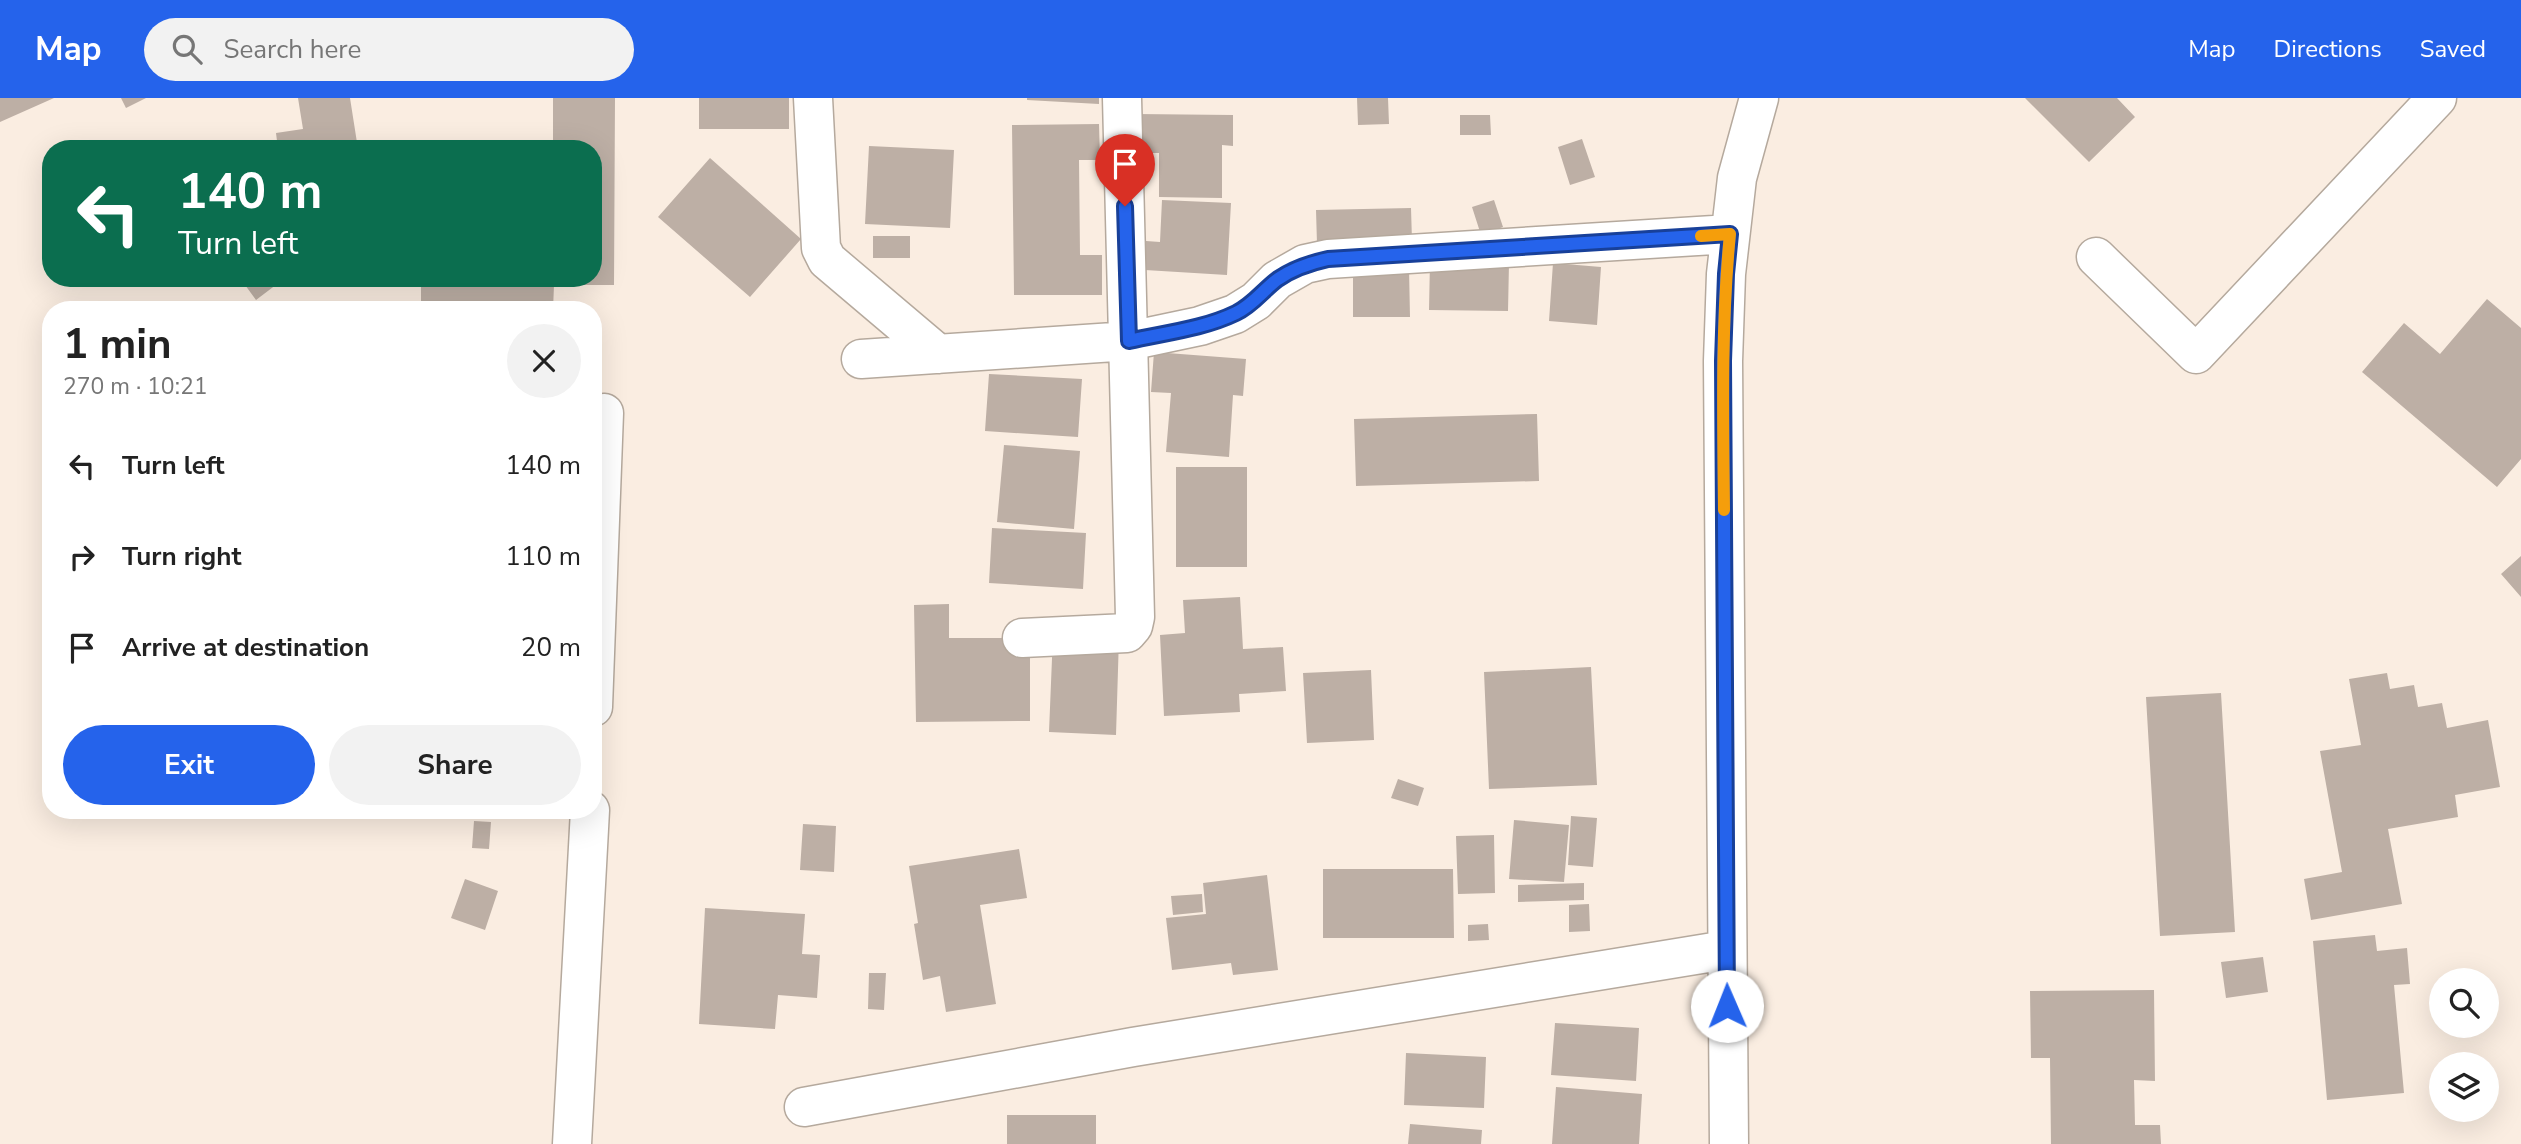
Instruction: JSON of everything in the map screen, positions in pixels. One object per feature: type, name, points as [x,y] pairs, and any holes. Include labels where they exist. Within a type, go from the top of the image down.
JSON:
[{"type":"street","points":[[813,98],[821,248],[827,260],[938,354]]},
{"type":"street","points":[[1022,638],[1127,633],[1133,626],[1135,603],[1122,98]]},
{"type":"street","points":[[1729,1144],[1723,361],[1726,274],[1737,178],[1759,98]]},
{"type":"street","points":[[2096,257],[2196,354],[2437,98]]},
{"type":"street","points":[[861,359],[1129,341],[1200,326],[1235,314],[1256,301],[1277,280],[1305,264],[1328,259],[1730,234]]},
{"type":"street","points":[[602,467],[604,414]]},
{"type":"street","points":[[572,1144],[590,819]]},
{"type":"street","points":[[804,1107],[1133,1047],[1726,950]]},
{"type":"building","points":[[0,98],[54,98],[0,122]]},
{"type":"building","points":[[121,98],[146,98],[126,108]]},
{"type":"building","points":[[298,98],[350,98],[357,140],[277,140],[276,133],[303,129]]},
{"type":"building","points":[[553,98],[615,98],[614,285],[602,285],[602,140],[553,140]]},
{"type":"building","points":[[699,98],[789,98],[789,129],[699,129]]},
{"type":"building","points":[[1099,98],[1099,104],[1027,100]]},
{"type":"building","points":[[1357,98],[1388,98],[1389,124],[1358,125]]},
{"type":"building","points":[[2025,98],[2117,98],[2135,117],[2089,162]]},
{"type":"building","points":[[1136,114],[1233,115],[1233,146],[1222,145],[1222,198],[1159,197],[1159,153],[1136,153]]},
{"type":"building","points":[[1460,115],[1490,115],[1491,135],[1460,135]]},
{"type":"building","points":[[1099,124],[1100,160],[1079,160],[1080,255],[1102,255],[1102,295],[1014,295],[1012,125]]},
{"type":"building","points":[[1582,139],[1595,177],[1570,185],[1558,147]]},
{"type":"building","points":[[869,146],[954,150],[950,228],[865,224]]},
{"type":"building","points":[[710,158],[801,239],[750,297],[658,217]]},
{"type":"building","points":[[1162,200],[1231,203],[1227,275],[1145,270],[1146,241],[1160,242]]},
{"type":"building","points":[[1494,200],[1503,227],[1481,235],[1472,207]]},
{"type":"building","points":[[1411,208],[1412,241],[1317,244],[1316,210]]},
{"type":"building","points":[[873,236],[910,236],[910,258],[873,258]]},
{"type":"building","points":[[1430,261],[1509,263],[1508,311],[1429,310]]},
{"type":"building","points":[[1553,263],[1601,267],[1597,325],[1549,321]]},
{"type":"building","points":[[1353,268],[1409,268],[1410,317],[1353,317]]},
{"type":"building","points":[[247,287],[273,287],[256,300]]},
{"type":"building","points":[[421,287],[554,287],[553,301],[421,301]]},
{"type":"building","points":[[2487,299],[2521,328],[2521,459],[2497,487],[2362,372],[2404,323],[2440,354]]},
{"type":"building","points":[[1154,352],[1246,359],[1243,396],[1233,395],[1229,457],[1166,452],[1171,393],[1151,392]]},
{"type":"building","points":[[989,374],[1082,379],[1078,437],[985,431]]},
{"type":"building","points":[[1537,414],[1539,481],[1356,486],[1354,419]]},
{"type":"building","points":[[1004,445],[1080,451],[1074,529],[997,522]]},
{"type":"building","points":[[1176,467],[1247,467],[1247,567],[1176,567]]},
{"type":"building","points":[[992,528],[1086,533],[1083,589],[989,583]]},
{"type":"building","points":[[2521,556],[2521,597],[2501,574]]},
{"type":"building","points":[[1240,597],[1243,649],[1283,647],[1286,691],[1239,694],[1240,712],[1164,716],[1160,635],[1185,633],[1183,600]]},
{"type":"building","points":[[949,604],[949,638],[1030,638],[1030,721],[916,722],[914,605]]},
{"type":"building","points":[[1053,634],[1119,637],[1116,735],[1049,732]]},
{"type":"building","points":[[1591,667],[1597,785],[1489,789],[1484,672]]},
{"type":"building","points":[[1371,670],[1374,740],[1307,743],[1303,673]]},
{"type":"building","points":[[2387,673],[2390,689],[2414,685],[2418,707],[2442,703],[2447,728],[2488,720],[2500,787],[2455,795],[2458,817],[2388,829],[2402,904],[2311,920],[2304,879],[2342,872],[2320,751],[2361,745],[2349,679]]},
{"type":"building","points":[[2221,693],[2235,932],[2160,936],[2146,697]]},
{"type":"building","points":[[1398,779],[1424,788],[1418,806],[1391,798]]},
{"type":"building","points":[[1571,816],[1597,818],[1593,867],[1568,865]]},
{"type":"building","points":[[1514,820],[1569,825],[1564,882],[1509,879]]},
{"type":"building","points":[[474,821],[491,822],[489,849],[472,848]]},
{"type":"building","points":[[803,824],[836,826],[834,872],[800,870]]},
{"type":"building","points":[[1494,835],[1495,893],[1458,894],[1456,836]]},
{"type":"building","points":[[1019,849],[1027,898],[980,905],[996,1004],[946,1012],[940,976],[923,980],[914,924],[918,923],[909,866]]},
{"type":"building","points":[[1323,869],[1453,869],[1454,938],[1323,938]]},
{"type":"building","points":[[1267,875],[1278,970],[1233,975],[1231,963],[1172,970],[1166,918],[1206,914],[1203,883]]},
{"type":"building","points":[[465,879],[498,891],[485,930],[451,918]]},
{"type":"building","points":[[1584,883],[1584,900],[1518,902],[1518,885]]},
{"type":"building","points":[[1202,894],[1203,912],[1173,915],[1171,896]]},
{"type":"building","points":[[1589,904],[1590,931],[1569,932],[1569,905]]},
{"type":"building","points":[[705,908],[805,914],[802,954],[820,955],[817,998],[778,995],[775,1029],[699,1024]]},
{"type":"building","points":[[1488,924],[1489,940],[1468,941],[1468,925]]},
{"type":"building","points":[[2375,935],[2377,951],[2407,948],[2410,984],[2394,985],[2404,1093],[2327,1100],[2313,941]]},
{"type":"building","points":[[2263,957],[2268,992],[2226,998],[2221,962]]},
{"type":"building","points":[[869,973],[886,973],[884,1010],[868,1009]]},
{"type":"building","points":[[2154,990],[2155,1081],[2134,1080],[2135,1125],[2160,1125],[2161,1144],[2051,1144],[2050,1058],[2031,1058],[2030,991]]},
{"type":"building","points":[[1555,1023],[1639,1028],[1636,1081],[1551,1075]]},
{"type":"building","points":[[1406,1053],[1486,1057],[1484,1108],[1404,1105]]},
{"type":"building","points":[[1556,1087],[1642,1094],[1639,1144],[1552,1144]]},
{"type":"building","points":[[1007,1115],[1096,1115],[1096,1144],[1007,1144]]},
{"type":"building","points":[[1410,1124],[1482,1130],[1481,1144],[1408,1144]]},
{"type":"slow traffic","points":[[1701,236],[1730,234],[1723,361],[1724,510]]},
{"type":"route","points":[[1125,206],[1129,341],[1200,326],[1235,314],[1256,301],[1277,280],[1305,264],[1328,259],[1730,234],[1723,361],[1727,1006]]}]
